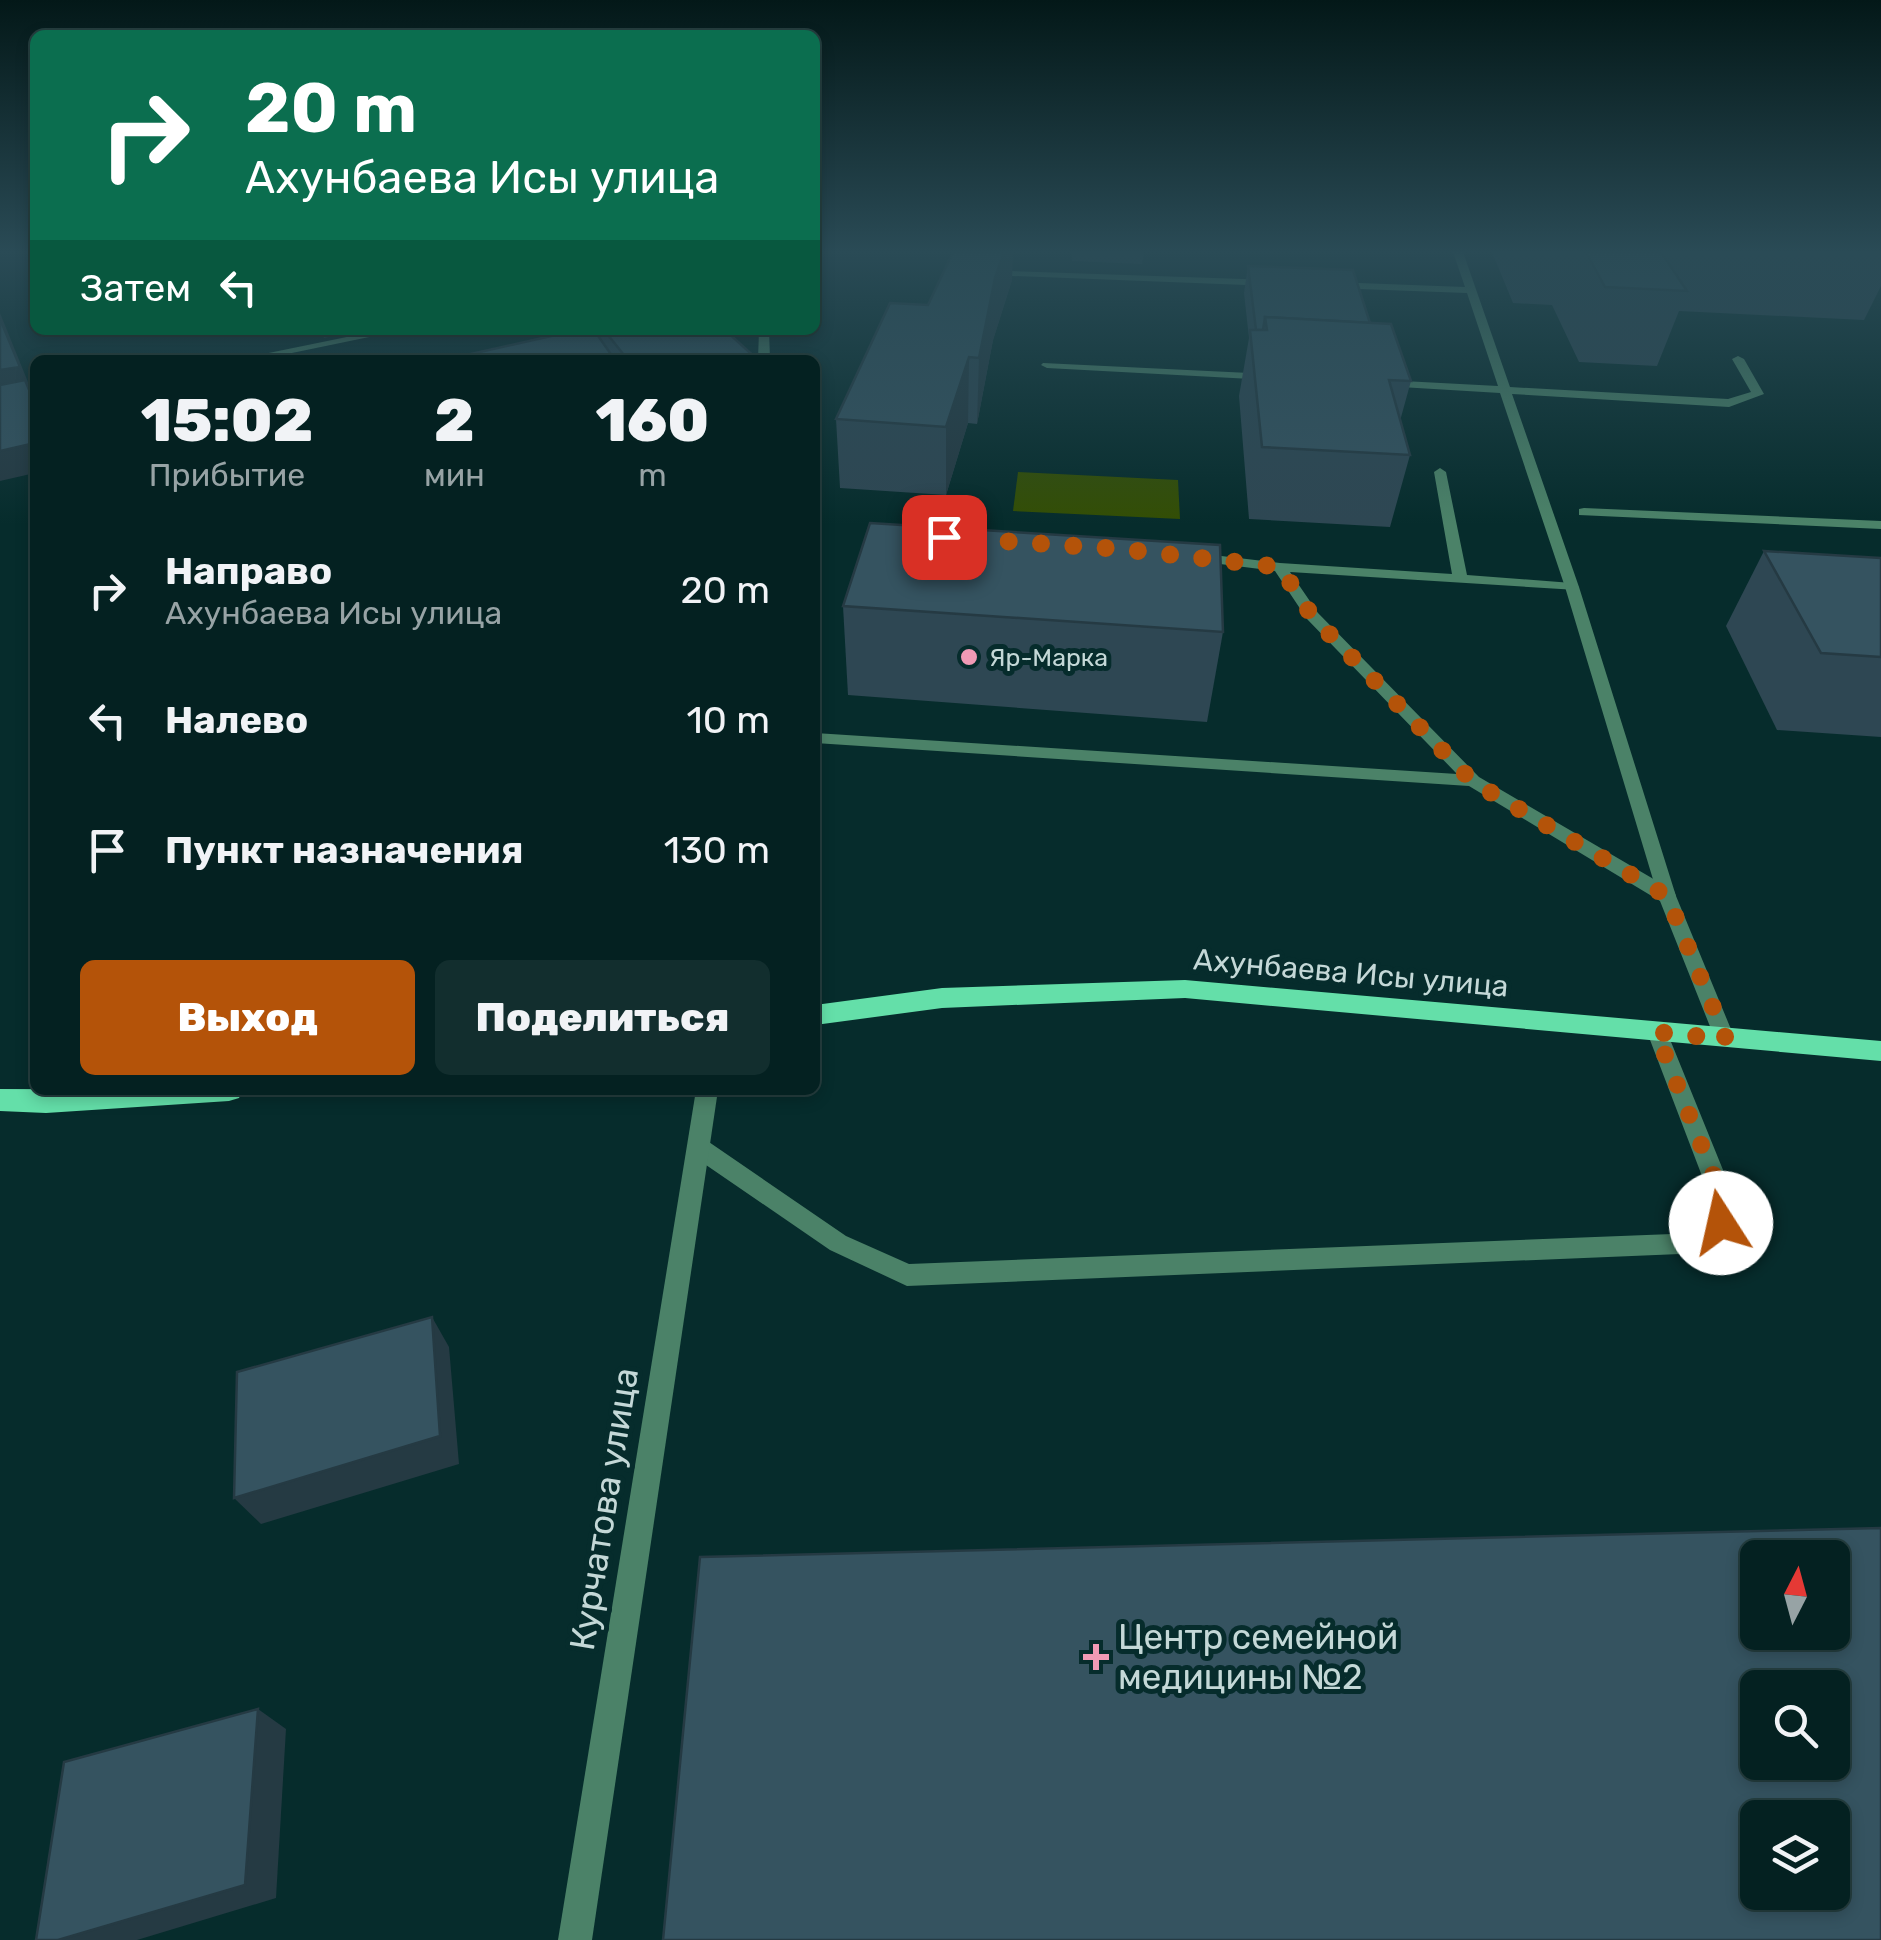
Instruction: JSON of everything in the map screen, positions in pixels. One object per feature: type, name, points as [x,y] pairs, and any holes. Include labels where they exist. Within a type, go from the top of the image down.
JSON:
[{"type":"main road","name":"Ахунбаева Исы улица","points":[[820,1015],[942,998],[1186,990],[1881,1052]]},
{"type":"main road","points":[[0,1100],[46,1102],[153,1095]]},
{"type":"street","points":[[266,355],[332,343]]},
{"type":"street","points":[[1488,343],[1572,587],[1667,896],[1726,1039]]},
{"type":"street","points":[[1365,382],[1729,403],[1758,394],[1738,359]]},
{"type":"street","points":[[1048,366],[1286,378]]},
{"type":"street","points":[[1440,472],[1460,579]]},
{"type":"street","points":[[1584,512],[1881,525]]},
{"type":"street","points":[[1174,555],[1280,567],[1572,587]]},
{"type":"street","points":[[1280,567],[1312,616],[1473,782],[1667,896]]},
{"type":"street","points":[[820,738],[1473,782]]},
{"type":"street","points":[[698,1147],[838,1243],[907,1275],[1704,1243],[1721,1223],[1722,1197],[1656,1032]]},
{"type":"street","name":"Курчатова улица","points":[[575,1940],[706,1095]]},
{"type":"green space","points":[[1018,472],[1178,480],[1180,519],[1013,511]]},
{"type":"building","points":[[0,343],[10,343],[20,367],[0,370]]},
{"type":"building","points":[[522,343],[603,343],[612,355],[466,355]]},
{"type":"building","points":[[614,343],[739,343],[752,355],[624,355]]},
{"type":"building","points":[[872,343],[982,343],[979,358],[969,357],[946,427],[836,419]]},
{"type":"building","points":[[1251,343],[1398,343],[1411,381],[1389,380],[1410,455],[1262,447]]},
{"type":"building","points":[[25,380],[30,392],[30,444],[0,451],[0,385]]},
{"type":"building","points":[[870,523],[1220,545],[1223,632],[843,606]]},
{"type":"building","points":[[1764,551],[1881,558],[1881,657],[1821,653]]},
{"type":"building","points":[[432,1317],[440,1436],[234,1498],[237,1372]]},
{"type":"building","points":[[1881,1528],[1881,1940],[663,1940],[700,1557]]},
{"type":"building","points":[[258,1709],[245,1885],[58,1940],[36,1940],[64,1762]]},
{"type":"place","name":"Яр-Марка","points":[[969,657]]},
{"type":"place","name":"Центр семейной медицины №2","points":[[1096,1657]]},
{"type":"route","points":[[944,537],[1121,549],[1280,567],[1312,616],[1473,782],[1667,896],[1726,1039],[1656,1032],[1722,1197],[1721,1223]]}]
